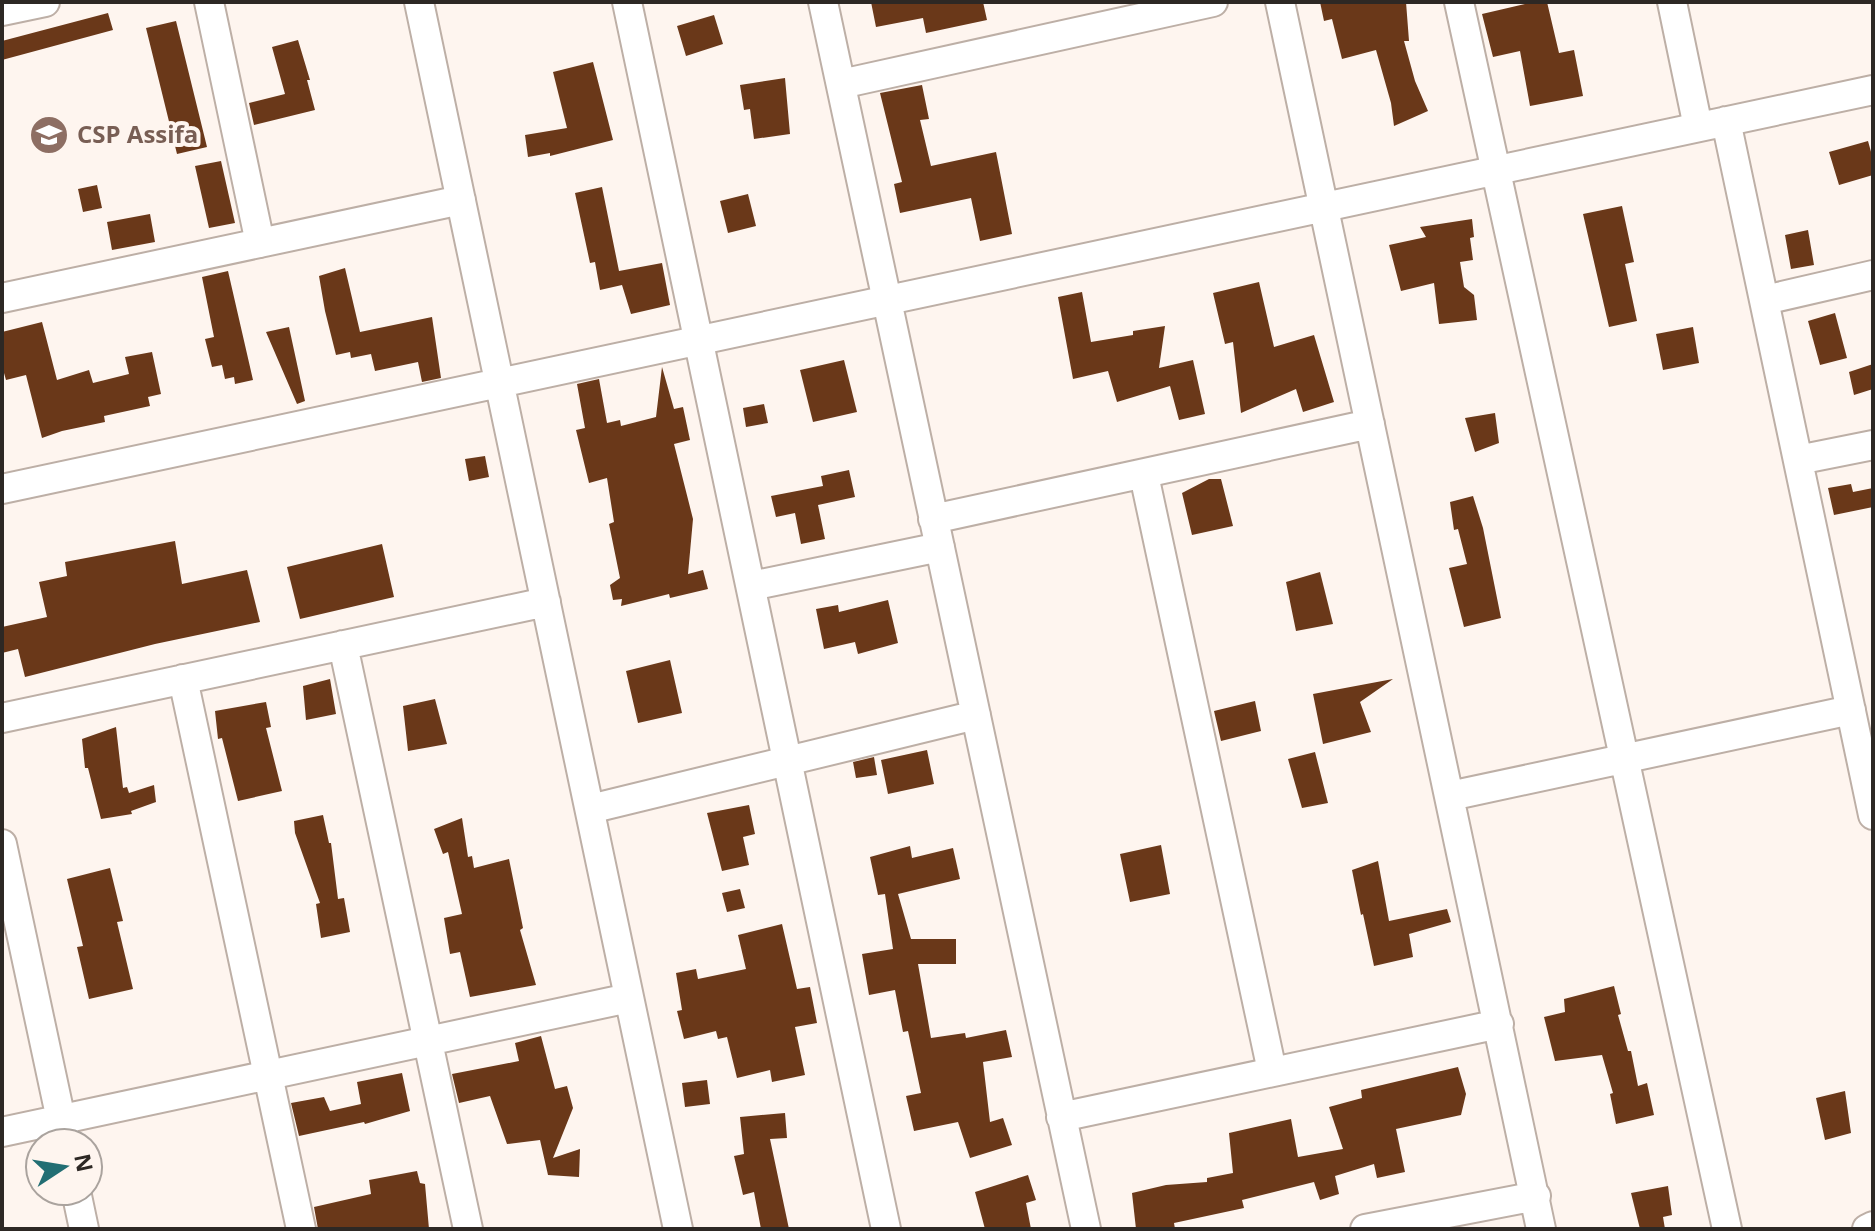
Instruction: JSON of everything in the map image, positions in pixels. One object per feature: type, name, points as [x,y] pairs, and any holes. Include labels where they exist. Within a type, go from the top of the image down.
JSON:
[{"type":"street","points":[[2,11],[45,2]]},
{"type":"street","points":[[209,2],[260,243]]},
{"type":"street","points":[[419,2],[678,1229]]},
{"type":"street","points":[[627,2],[886,1229]]},
{"type":"street","points":[[823,2],[1086,1229]]},
{"type":"street","points":[[841,84],[1213,2]]},
{"type":"street","points":[[1280,2],[1541,1229]]},
{"type":"street","points":[[1459,2],[1727,1229]]},
{"type":"street","points":[[1672,2],[1698,127]]},
{"type":"street","points":[[2,489],[1873,90]]},
{"type":"street","points":[[1726,121],[1873,815]]},
{"type":"street","points":[[2,298],[461,200]]},
{"type":"street","points":[[1765,300],[1873,275]]},
{"type":"street","points":[[933,519],[1370,424]]},
{"type":"street","points":[[1798,460],[1873,445]]},
{"type":"street","points":[[1144,475],[1272,1071]]},
{"type":"street","points":[[751,586],[940,547]]},
{"type":"street","points":[[2,718],[546,602]]},
{"type":"street","points":[[343,645],[468,1229]]},
{"type":"street","points":[[183,679],[301,1229]]},
{"type":"street","points":[[1450,796],[1851,710]]},
{"type":"street","points":[[590,809],[976,715]]},
{"type":"street","points":[[2,844],[10,919],[63,1127]]},
{"type":"street","points":[[79,1127],[268,1075],[629,998]]},
{"type":"street","points":[[1061,1117],[1499,1024]]},
{"type":"street","points":[[2,1132],[24,1132]]},
{"type":"street","points":[[1365,1229],[1536,1196]]},
{"type":"street","points":[[79,1207],[84,1229]]},
{"type":"street","points":[[1867,1229],[1873,1226]]},
{"type":"building","points":[[871,2],[983,2],[987,20],[926,33],[923,18],[876,27]]},
{"type":"building","points":[[1320,2],[1406,2],[1409,41],[1404,41],[1415,81],[1428,111],[1394,126],[1376,50],[1342,59],[1332,19],[1324,21]]},
{"type":"building","points":[[1533,2],[1547,2],[1559,53],[1574,50],[1583,96],[1530,106],[1520,51],[1493,57],[1482,14]]},
{"type":"building","points":[[108,13],[113,30],[2,60],[2,41]]},
{"type":"building","points":[[714,15],[723,44],[686,56],[677,26]]},
{"type":"building","points":[[176,21],[207,147],[177,154],[146,28]]},
{"type":"building","points":[[298,40],[315,110],[254,125],[249,103],[285,94],[272,47]]},
{"type":"building","points":[[593,62],[613,140],[550,156],[550,153],[528,157],[525,135],[567,128],[553,72]]},
{"type":"building","points":[[785,78],[790,134],[754,139],[750,109],[744,110],[740,85]]},
{"type":"building","points":[[922,85],[929,119],[920,120],[931,166],[996,152],[1012,234],[980,241],[971,198],[900,213],[894,184],[902,182],[880,93]]},
{"type":"building","points":[[1868,141],[1873,175],[1839,185],[1829,152]]},
{"type":"building","points":[[221,161],[235,223],[209,228],[195,166]]},
{"type":"building","points":[[97,185],[102,208],[83,212],[78,189]]},
{"type":"building","points":[[602,187],[619,271],[662,263],[670,305],[631,314],[622,285],[600,290],[595,262],[590,263],[575,193]]},
{"type":"building","points":[[748,194],[756,226],[728,233],[720,201]]},
{"type":"building","points":[[1622,206],[1634,262],[1625,264],[1637,321],[1609,327],[1583,214]]},
{"type":"building","points":[[150,214],[155,242],[112,250],[107,222]]},
{"type":"building","points":[[1472,219],[1474,237],[1470,238],[1473,260],[1460,262],[1464,287],[1474,295],[1477,320],[1439,324],[1434,283],[1401,291],[1389,245],[1426,237],[1420,227]]},
{"type":"building","points":[[1808,230],[1814,265],[1791,269],[1785,235]]},
{"type":"building","points":[[345,268],[360,332],[432,317],[441,378],[422,382],[418,362],[375,371],[371,354],[351,358],[350,352],[336,355],[319,276]]},
{"type":"building","points":[[228,271],[253,380],[235,384],[234,377],[225,379],[222,365],[212,367],[205,339],[214,337],[202,277]]},
{"type":"building","points":[[1259,282],[1274,347],[1314,335],[1334,402],[1303,412],[1296,389],[1241,413],[1233,342],[1225,344],[1213,293]]},
{"type":"building","points":[[1082,292],[1091,342],[1165,326],[1159,368],[1193,360],[1205,414],[1179,420],[1170,386],[1117,402],[1108,371],[1073,379],[1058,297]]},
{"type":"building","points":[[1835,313],[1847,358],[1820,365],[1808,321]]},
{"type":"building","points":[[42,322],[57,380],[89,370],[93,383],[129,374],[125,357],[152,352],[161,394],[148,397],[150,406],[104,416],[105,422],[42,438],[26,375],[6,380],[2,366],[2,332]]},
{"type":"building","points":[[289,327],[305,401],[297,404],[266,332]]},
{"type":"building","points":[[1693,327],[1699,363],[1663,370],[1656,334]]},
{"type":"building","points":[[844,360],[857,412],[813,422],[800,370]]},
{"type":"building","points":[[1873,364],[1873,389],[1854,395],[1849,372]]},
{"type":"building","points":[[662,367],[674,409],[683,407],[690,440],[674,444],[693,519],[688,574],[703,570],[708,589],[670,598],[669,594],[621,606],[622,599],[613,600],[610,585],[620,578],[609,524],[614,522],[607,478],[589,483],[576,430],[585,428],[577,384],[599,379],[607,423],[620,420],[621,426],[656,417]]},
{"type":"building","points":[[764,404],[768,423],[746,427],[743,408]]},
{"type":"building","points":[[1495,413],[1499,443],[1475,452],[1465,418]]},
{"type":"building","points":[[485,456],[489,477],[469,481],[465,459]]},
{"type":"building","points":[[849,470],[855,497],[818,505],[825,539],[801,544],[795,513],[776,517],[771,496],[823,486],[821,476]]},
{"type":"building","points":[[1209,479],[1221,479],[1233,526],[1192,535],[1182,493]]},
{"type":"building","points":[[1851,484],[1853,492],[1873,488],[1873,507],[1834,515],[1828,488]]},
{"type":"building","points":[[1473,496],[1483,528],[1501,618],[1464,627],[1449,568],[1467,564],[1458,529],[1454,530],[1450,502]]},
{"type":"building","points":[[175,541],[182,584],[247,570],[260,622],[155,644],[25,677],[18,649],[2,653],[2,627],[47,617],[39,582],[67,576],[65,562]]},
{"type":"building","points":[[382,544],[394,597],[300,619],[287,567]]},
{"type":"building","points":[[1320,572],[1333,624],[1296,631],[1286,582]]},
{"type":"building","points":[[888,600],[898,643],[858,654],[855,642],[824,649],[816,609],[838,605],[839,612]]},
{"type":"building","points":[[670,660],[682,713],[638,723],[626,671]]},
{"type":"building","points":[[330,679],[336,714],[306,720],[303,686]]},
{"type":"building","points":[[1393,679],[1360,702],[1371,732],[1323,744],[1313,694]]},
{"type":"building","points":[[435,699],[447,744],[408,751],[403,706]]},
{"type":"building","points":[[1255,701],[1261,731],[1221,741],[1214,711]]},
{"type":"building","points":[[266,702],[271,727],[266,728],[282,791],[238,801],[222,738],[218,739],[215,711]]},
{"type":"building","points":[[116,727],[123,788],[127,787],[129,793],[154,785],[156,802],[131,811],[132,814],[101,819],[88,768],[85,768],[82,739]]},
{"type":"building","points":[[927,750],[934,784],[888,794],[881,760]]},
{"type":"building","points":[[1315,752],[1328,803],[1302,808],[1288,759]]},
{"type":"building","points":[[874,757],[877,775],[856,778],[853,762]]},
{"type":"building","points":[[749,805],[755,834],[743,837],[749,865],[722,871],[707,813]]},
{"type":"building","points":[[323,815],[331,843],[338,899],[344,898],[350,932],[321,938],[316,904],[320,903],[295,833],[294,821]]},
{"type":"building","points":[[462,818],[468,857],[472,856],[474,868],[509,859],[523,928],[520,930],[536,985],[470,997],[460,952],[450,954],[444,918],[462,914],[448,852],[443,854],[434,829]]},
{"type":"building","points":[[1161,845],[1170,894],[1130,902],[1120,854]]},
{"type":"building","points":[[910,846],[912,858],[953,848],[960,879],[898,894],[911,939],[956,939],[956,964],[918,964],[931,1038],[965,1033],[966,1038],[1006,1030],[1012,1057],[983,1062],[990,1122],[1003,1118],[1012,1145],[970,1158],[958,1122],[914,1131],[906,1096],[921,1093],[908,1031],[903,1032],[895,990],[869,995],[862,954],[893,949],[885,894],[878,895],[870,857]]},
{"type":"building","points":[[1378,861],[1389,921],[1447,909],[1451,922],[1409,934],[1413,957],[1374,966],[1352,870]]},
{"type":"building","points":[[110,868],[123,921],[117,922],[133,989],[89,999],[77,947],[83,946],[67,879]]},
{"type":"building","points":[[740,889],[745,908],[727,912],[722,893]]},
{"type":"building","points":[[782,924],[797,989],[810,987],[817,1023],[795,1027],[805,1075],[772,1082],[770,1070],[737,1078],[727,1037],[718,1039],[716,1031],[684,1039],[677,1011],[682,1010],[676,973],[696,969],[698,979],[746,969],[738,935]]},
{"type":"building","points":[[1614,986],[1621,1014],[1618,1015],[1628,1051],[1631,1051],[1638,1086],[1647,1083],[1654,1115],[1616,1124],[1610,1094],[1613,1093],[1602,1055],[1555,1061],[1544,1017],[1565,1012],[1564,999]]},
{"type":"building","points":[[541,1036],[555,1089],[567,1086],[573,1108],[553,1158],[580,1149],[579,1177],[548,1175],[540,1140],[507,1144],[490,1096],[459,1103],[452,1074],[519,1061],[515,1043]]},
{"type":"building","points":[[1458,1067],[1466,1094],[1461,1115],[1396,1129],[1405,1172],[1377,1178],[1374,1164],[1335,1176],[1339,1194],[1320,1200],[1314,1182],[1242,1200],[1244,1208],[1174,1223],[1175,1229],[1136,1229],[1132,1193],[1166,1185],[1207,1182],[1207,1178],[1233,1173],[1229,1133],[1291,1119],[1298,1157],[1343,1149],[1329,1107],[1362,1098],[1361,1090]]},
{"type":"building","points":[[402,1073],[410,1111],[365,1124],[299,1136],[291,1103],[324,1097],[330,1111],[361,1104],[357,1082]]},
{"type":"building","points":[[707,1080],[710,1104],[685,1107],[682,1083]]},
{"type":"building","points":[[1845,1091],[1851,1133],[1825,1140],[1816,1098]]},
{"type":"building","points":[[785,1113],[787,1138],[770,1139],[789,1229],[761,1229],[754,1192],[743,1195],[734,1156],[744,1154],[740,1117]]},
{"type":"building","points":[[417,1171],[420,1183],[425,1184],[429,1229],[318,1229],[314,1207],[371,1194],[369,1180]]},
{"type":"building","points":[[1028,1175],[1036,1200],[1026,1203],[1031,1229],[985,1229],[975,1192]]},
{"type":"building","points":[[1668,1186],[1672,1215],[1663,1217],[1665,1229],[1640,1229],[1631,1193]]},
{"type":"place","name":"CSP Assifa","points":[[49,135]]}]
